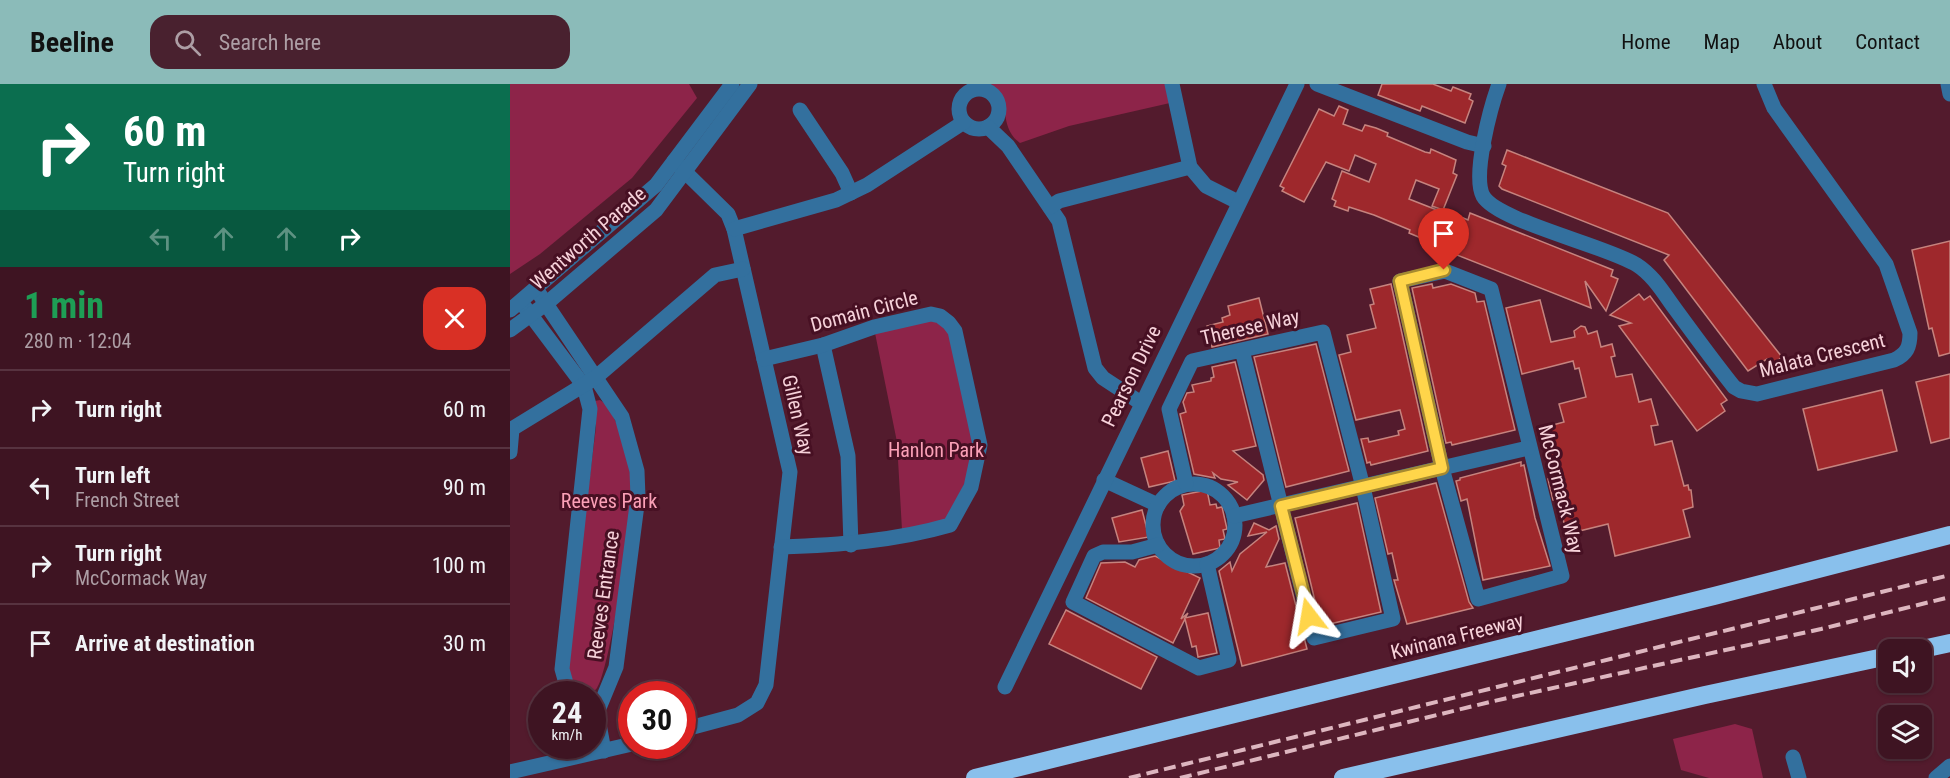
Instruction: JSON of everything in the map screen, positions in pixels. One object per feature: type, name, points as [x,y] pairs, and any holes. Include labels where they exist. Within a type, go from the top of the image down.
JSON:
[{"type":"highway","name":"Kwinana Freeway","points":[[975,778],[1714,596],[1950,535]]},
{"type":"highway","points":[[1932,647],[1950,643]]},
{"type":"highway","points":[[1343,778],[1705,694],[1878,658]]},
{"type":"street","points":[[1172,84],[1190,167],[1206,186],[1238,202]]},
{"type":"street","name":"Pearson Drive","points":[[1005,687],[1297,84]]},
{"type":"street","points":[[1317,84],[1467,142],[1484,146]]},
{"type":"street","name":"Malata Crescent","points":[[1499,84],[1488,116],[1480,185],[1488,202],[1521,219],[1637,265],[1657,283],[1725,376],[1741,391],[1757,394],[1902,356],[1910,343],[1910,333],[1887,264],[1774,108],[1764,84]]},
{"type":"street","points":[[1947,84],[1950,94]]},
{"type":"street","name":"Wentworth Parade","points":[[510,330],[547,303],[656,210],[680,165],[737,86]]},
{"type":"street","points":[[967,88],[990,92],[999,104],[998,117],[988,127],[974,128],[964,122],[961,116],[961,102],[967,88]]},
{"type":"street","points":[[800,110],[842,173],[851,193]]},
{"type":"street","points":[[734,229],[836,200],[851,193],[964,122]]},
{"type":"street","points":[[988,127],[1008,146],[1059,221],[1095,368],[1103,378],[1141,403]]},
{"type":"street","name":"Wentworth Parade","points":[[516,306],[680,165]]},
{"type":"street","name":"Gillen Way","points":[[680,165],[728,214],[734,229],[790,472],[766,685],[757,703],[738,715],[696,726]]},
{"type":"street","points":[[1050,207],[1059,201],[1190,167]]},
{"type":"street","points":[[510,452],[511,429],[590,382],[715,275],[744,269]]},
{"type":"street","name":"McCormack Way","points":[[1444,270],[1491,289],[1528,448],[1562,576],[1478,599],[1442,468],[1400,281],[1444,270]]},
{"type":"street","name":"Reeves Entrance","points":[[536,289],[547,303],[590,382],[590,409],[562,669],[565,681]]},
{"type":"street","name":"Reeves Entrance","points":[[516,306],[531,316],[621,417],[637,471],[638,497],[616,667],[606,684]]},
{"type":"street","name":"Domain Circle","points":[[764,359],[823,345],[901,320],[931,314],[940,316],[955,331],[980,445],[971,487],[950,525],[922,533],[851,545],[781,547]]},
{"type":"street","name":"Therese Way","points":[[1186,484],[1168,410],[1192,361],[1323,332],[1363,487]]},
{"type":"street","points":[[823,345],[849,456],[851,545]]},
{"type":"street","points":[[1242,350],[1314,638],[1393,619],[1363,487]]},
{"type":"street","points":[[1234,516],[1528,448]]},
{"type":"street","points":[[1104,480],[1158,505]]},
{"type":"street","points":[[1198,483],[1211,487],[1230,504],[1234,516],[1232,540],[1227,550],[1207,564],[1193,566],[1179,563],[1167,556],[1158,545],[1153,532],[1153,518],[1158,505],[1165,495],[1186,484],[1198,483]]},
{"type":"street","points":[[1158,545],[1132,552],[1103,552],[1094,556],[1073,602],[1199,668],[1229,660],[1207,564]]},
{"type":"street","points":[[1793,757],[1799,778]]},
{"type":"street","points":[[510,772],[554,759]]},
{"type":"street","points":[[1936,778],[1950,766]]},
{"type":"green space","points":[[510,84],[689,84],[697,98],[632,178],[540,254],[510,274]]},
{"type":"green space","points":[[987,84],[1165,84],[1170,103],[1069,126],[1020,143],[1009,129],[1000,98]]},
{"type":"green space","name":"Hanlon Park","points":[[927,320],[941,323],[949,333],[974,437],[973,466],[948,517],[940,522],[902,530],[897,442],[875,333]]},
{"type":"green space","name":"Reeves Park","points":[[600,400],[606,405],[622,438],[632,475],[633,498],[621,588],[602,676],[600,681],[571,681],[567,662],[596,427],[595,401]]},
{"type":"green space","points":[[1735,724],[1752,729],[1763,778],[1709,778],[1681,770],[1673,739]]},
{"type":"building","points":[[1382,84],[1433,84],[1451,91],[1453,87],[1471,94],[1469,99],[1473,101],[1465,123],[1422,106],[1420,111],[1378,95]]},
{"type":"building","points":[[1339,106],[1348,110],[1343,124],[1362,131],[1365,125],[1376,128],[1388,133],[1387,136],[1425,152],[1430,153],[1431,149],[1456,160],[1453,173],[1457,175],[1443,210],[1432,206],[1439,189],[1416,180],[1409,199],[1437,210],[1428,236],[1423,234],[1421,238],[1409,233],[1410,230],[1374,215],[1349,207],[1348,211],[1334,206],[1336,201],[1332,199],[1342,171],[1369,182],[1376,164],[1355,155],[1349,171],[1326,162],[1304,202],[1282,191],[1284,188],[1280,186],[1319,109],[1334,116]]},
{"type":"building","points":[[1507,150],[1668,213],[1782,357],[1772,365],[1767,359],[1748,371],[1664,260],[1669,255],[1502,189],[1499,186],[1506,166],[1502,164]]},
{"type":"building","points":[[1470,213],[1613,270],[1611,276],[1618,279],[1606,311],[1585,281],[1591,308],[1452,253],[1448,250],[1461,217],[1468,220]]},
{"type":"building","points":[[1950,241],[1950,353],[1939,356],[1932,328],[1929,329],[1912,250]]},
{"type":"building","points":[[1391,284],[1428,451],[1371,465],[1370,462],[1367,463],[1361,439],[1368,438],[1369,442],[1399,435],[1398,431],[1405,429],[1400,410],[1356,420],[1339,355],[1351,352],[1347,335],[1376,328],[1370,305],[1374,304],[1370,289]]},
{"type":"building","points":[[1432,284],[1433,288],[1451,284],[1475,293],[1477,302],[1484,301],[1515,430],[1452,445],[1451,442],[1446,443],[1412,288]]},
{"type":"building","points":[[1639,294],[1644,300],[1650,296],[1727,400],[1721,404],[1725,411],[1697,431],[1619,326],[1631,323],[1610,315]]},
{"type":"building","points":[[1259,298],[1268,334],[1212,347],[1207,326],[1223,322],[1222,318],[1230,315],[1228,306]]},
{"type":"building","points":[[1540,300],[1551,342],[1575,337],[1574,331],[1581,326],[1585,327],[1588,334],[1597,331],[1601,347],[1612,344],[1615,356],[1611,357],[1616,377],[1632,374],[1639,402],[1651,399],[1658,425],[1651,426],[1655,445],[1672,441],[1684,486],[1688,485],[1691,490],[1693,507],[1683,510],[1690,537],[1615,556],[1608,524],[1567,534],[1558,500],[1553,500],[1548,479],[1553,477],[1538,429],[1564,422],[1559,404],[1586,397],[1579,368],[1575,369],[1573,361],[1522,374],[1506,308]]},
{"type":"building","points":[[1316,344],[1349,471],[1286,487],[1254,357]]},
{"type":"building","points":[[1235,362],[1256,446],[1233,451],[1263,475],[1264,480],[1247,500],[1228,485],[1238,482],[1221,479],[1213,473],[1215,478],[1194,474],[1180,414],[1186,412],[1183,402],[1187,393],[1194,392],[1192,385],[1211,381],[1214,377],[1212,367]]},
{"type":"building","points":[[1950,374],[1950,438],[1931,443],[1916,382]]},
{"type":"building","points":[[1882,390],[1897,451],[1818,470],[1803,409]]},
{"type":"building","points":[[1168,451],[1175,481],[1149,487],[1141,458]]},
{"type":"building","points":[[1521,462],[1521,466],[1524,465],[1535,518],[1550,566],[1483,580],[1467,499],[1461,501],[1456,481]]},
{"type":"building","points":[[1436,483],[1469,602],[1473,608],[1407,624],[1394,580],[1398,580],[1392,553],[1388,554],[1375,498]]},
{"type":"building","points":[[1207,490],[1210,505],[1216,504],[1217,508],[1222,507],[1227,529],[1223,530],[1225,539],[1219,540],[1220,548],[1193,554],[1180,511],[1184,505],[1182,495]]},
{"type":"building","points":[[1357,503],[1381,612],[1321,626],[1295,518]]},
{"type":"building","points":[[1142,510],[1149,537],[1119,542],[1112,518]]},
{"type":"building","points":[[1254,523],[1269,530],[1276,526],[1279,539],[1266,567],[1285,563],[1307,649],[1242,666],[1219,571],[1230,562],[1232,571],[1240,554],[1267,532],[1248,536]]},
{"type":"building","points":[[1155,556],[1200,578],[1181,619],[1188,613],[1185,618],[1208,613],[1217,653],[1198,657],[1196,646],[1192,647],[1185,619],[1173,643],[1086,598],[1101,563],[1125,562],[1135,567],[1139,560]]},
{"type":"building","points":[[1066,610],[1157,657],[1141,689],[1049,644]]},
{"type":"railway","points":[[1129,778],[1950,575]]},
{"type":"railway","points":[[1180,778],[1494,701],[1821,629],[1950,597]]},
{"type":"route","points":[[1309,616],[1281,506],[1442,468],[1400,281],[1444,270]]}]
